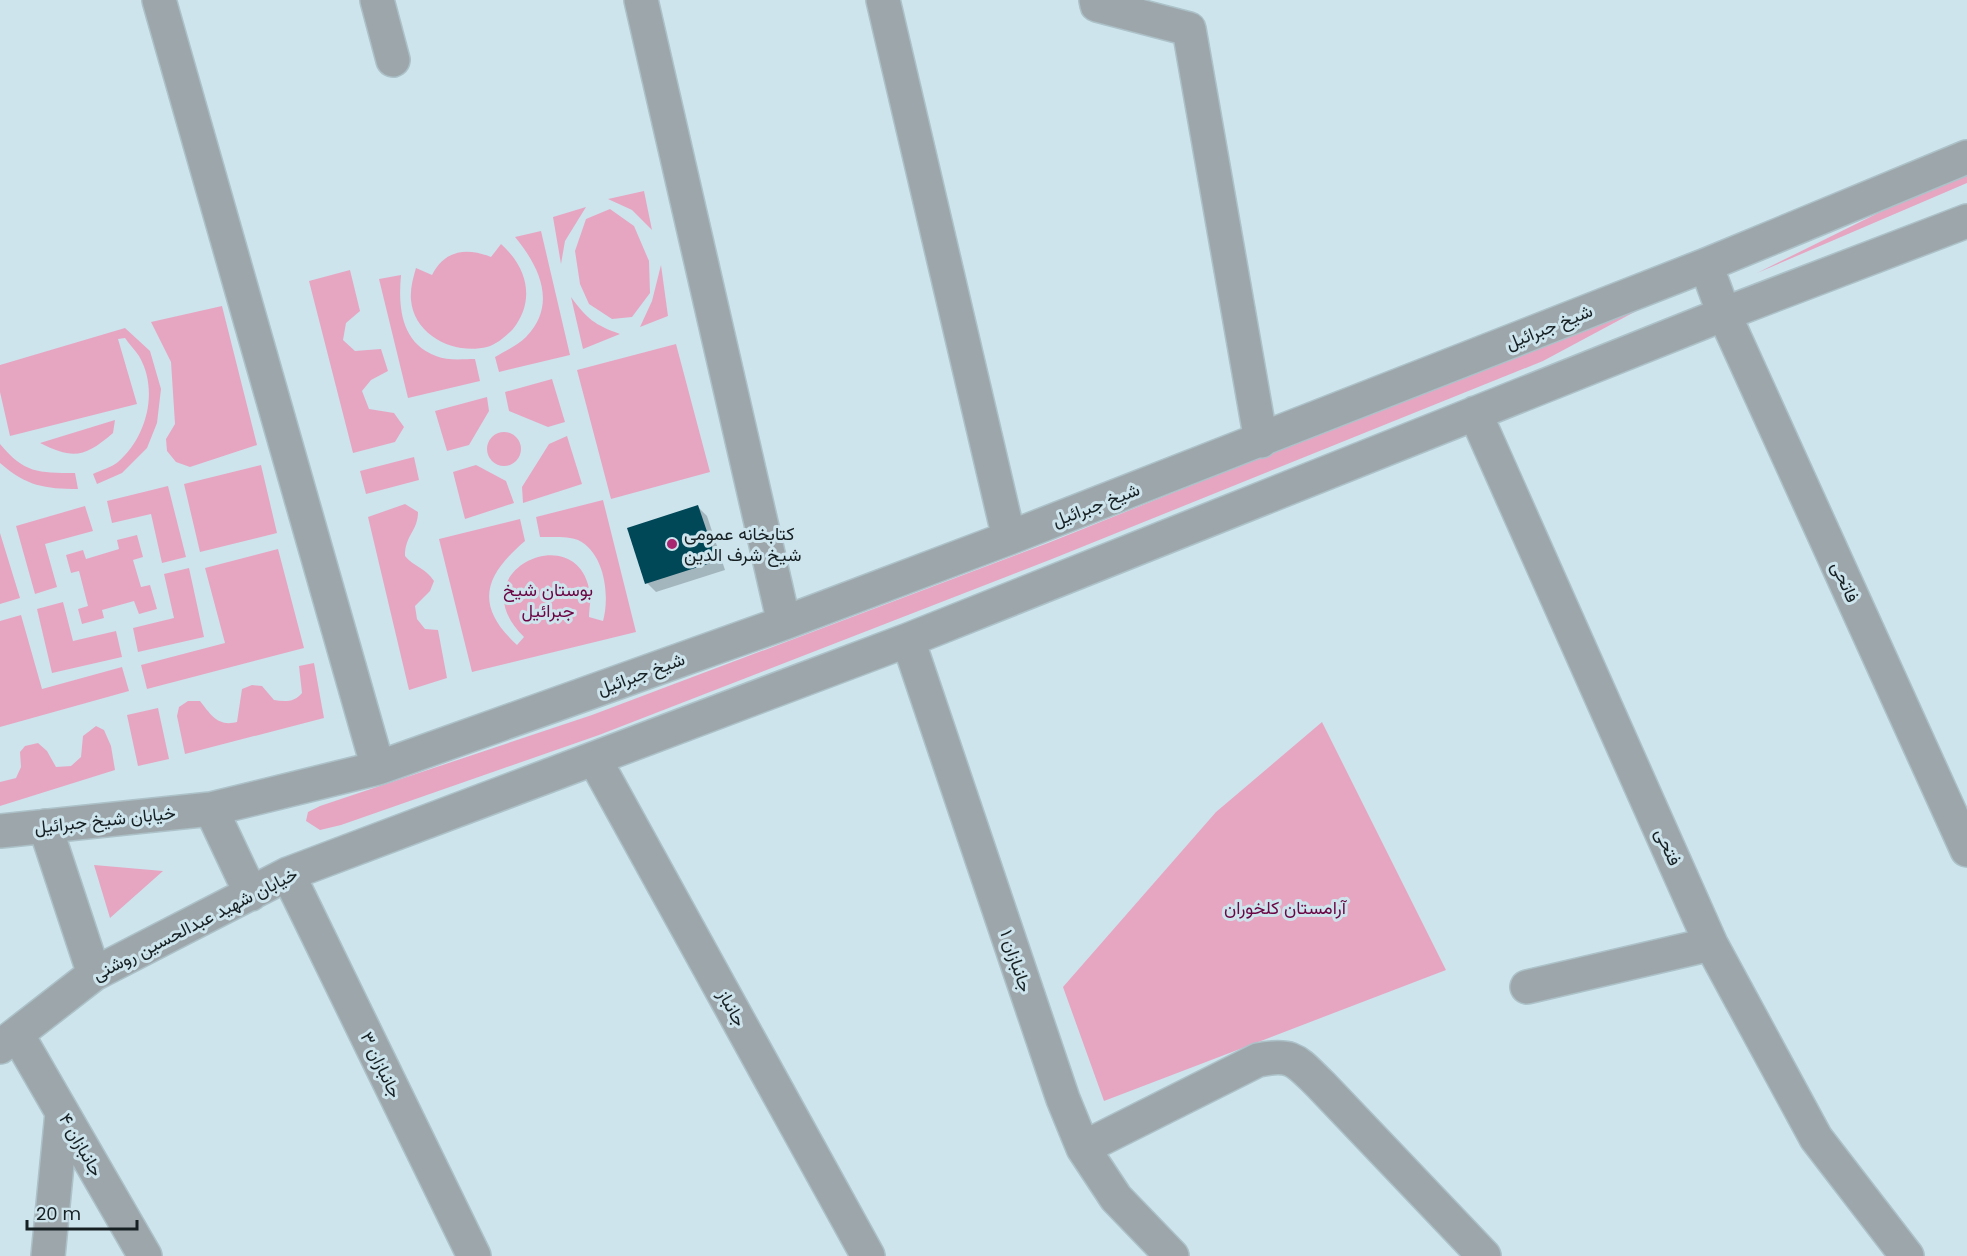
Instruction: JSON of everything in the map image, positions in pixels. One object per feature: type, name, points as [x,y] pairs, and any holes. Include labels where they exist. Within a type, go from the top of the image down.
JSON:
[{"type":"street","points":[[159,0],[378,768]]},
{"type":"street","points":[[377,0],[393,60]]},
{"type":"street","points":[[641,0],[784,623]]},
{"type":"street","points":[[883,0],[1009,538]]},
{"type":"street","points":[[1096,0],[1097,5],[1189,29],[1261,441]]},
{"type":"street","name":"شیخ جبرائیل","points":[[211,809],[378,768],[784,623],[1261,441],[1706,265],[1967,158]]},
{"type":"street","points":[[595,760],[908,640],[1724,314],[1967,221]]},
{"type":"street","name":"فاتحی","points":[[1706,265],[1724,314],[1967,850]]},
{"type":"street","name":"فتحی","points":[[1475,413],[1711,944],[1816,1138],[1907,1256]]},
{"type":"street","name":"جانبازان ۱","points":[[908,640],[1063,1099],[1083,1148],[1116,1198],[1172,1256]]},
{"type":"street","name":"خیابان شهید عبدالحسین روشنی","points":[[8,1040],[94,974],[288,874],[595,760]]},
{"type":"street","name":"جانباز","points":[[595,760],[868,1256]]},
{"type":"street","points":[[211,809],[251,894]]},
{"type":"street","name":"خیابان شیخ جبرائیل","points":[[0,831],[211,809]]},
{"type":"street","points":[[45,826],[94,974]]},
{"type":"street","name":"جانبازان ۳","points":[[288,874],[474,1256]]},
{"type":"street","points":[[1527,987],[1711,944]]},
{"type":"street","name":"جانبازان ۴","points":[[8,1040],[62,1113],[145,1256]]},
{"type":"street","points":[[1083,1148],[1258,1060],[1275,1057],[1293,1058],[1321,1084],[1484,1256]]},
{"type":"street","points":[[48,1256],[62,1113]]},
{"type":"green space","points":[[1967,169],[1967,183],[1757,273]]},
{"type":"green space","points":[[644,191],[652,230],[632,210],[608,199]]},
{"type":"green space","points":[[586,207],[565,241],[561,264],[553,217]]},
{"type":"green space","points":[[610,209],[634,226],[649,261],[650,293],[632,317],[612,319],[589,304],[580,284],[575,251],[586,219]]},
{"type":"green space","points":[[541,231],[570,355],[499,372],[495,357],[526,337],[536,324],[543,299],[542,286],[537,273],[524,248],[515,237]]},
{"type":"green space","points":[[501,244],[517,263],[525,284],[524,307],[513,329],[494,344],[475,349],[450,345],[428,333],[414,313],[411,300],[411,288],[416,268],[432,275],[443,260],[450,256],[473,252],[491,257]]},
{"type":"green space","points":[[661,265],[668,316],[640,327],[652,301]]},
{"type":"green space","points":[[350,270],[360,311],[346,323],[343,340],[355,351],[381,349],[388,371],[371,380],[362,391],[369,409],[394,413],[404,427],[395,442],[353,453],[309,281]]},
{"type":"green space","points":[[401,275],[400,299],[404,323],[415,342],[424,350],[441,358],[475,359],[480,381],[408,398],[379,279]]},
{"type":"green space","points":[[1668,294],[1543,361],[1052,559],[599,735],[341,825],[320,830],[306,821],[308,812],[320,806],[592,715],[1048,543]]},
{"type":"green space","points":[[571,297],[592,320],[620,334],[583,349]]},
{"type":"green space","points":[[222,306],[257,445],[190,467],[176,462],[167,451],[166,439],[175,424],[171,362],[151,322]]},
{"type":"green space","points":[[125,328],[150,351],[161,389],[157,423],[147,448],[122,473],[97,484],[93,474],[116,464],[128,452],[143,426],[147,412],[149,398],[145,369],[139,356],[125,338],[118,339],[137,404],[10,436],[0,392],[0,365]]},
{"type":"green space","points":[[676,344],[710,472],[611,499],[577,370]]},
{"type":"green space","points":[[552,379],[565,422],[548,427],[509,411],[505,392]]},
{"type":"green space","points":[[487,397],[489,411],[469,445],[447,451],[435,411]]},
{"type":"green space","points":[[115,420],[113,433],[87,451],[71,454],[40,443]]},
{"type":"green space","points":[[504,432],[516,437],[521,449],[516,461],[504,466],[492,461],[487,449],[492,437]]},
{"type":"green space","points":[[567,436],[582,484],[523,503],[522,487],[549,444]]},
{"type":"green space","points":[[0,444],[25,466],[51,473],[75,473],[78,489],[36,485],[19,477],[0,463]]},
{"type":"green space","points":[[414,457],[419,480],[366,494],[360,471]]},
{"type":"green space","points":[[261,465],[277,533],[200,552],[184,484]]},
{"type":"green space","points":[[476,465],[506,481],[514,503],[465,519],[453,472]]},
{"type":"green space","points":[[168,486],[186,557],[162,563],[151,514],[112,523],[107,501]]},
{"type":"green space","name":"بوستان شیخ جبرائیل","points":[[603,500],[636,632],[472,672],[439,539],[520,519],[525,541],[500,566],[490,591],[490,604],[494,617],[517,645],[524,637],[507,613],[504,591],[512,574],[528,561],[547,555],[566,558],[582,570],[590,594],[589,617],[603,621],[605,588],[600,565],[594,555],[578,540],[540,537],[536,517]]},
{"type":"green space","points":[[405,504],[418,512],[405,556],[434,581],[430,591],[415,606],[417,619],[425,629],[438,630],[447,678],[409,690],[368,517]]},
{"type":"green space","points":[[85,506],[93,531],[45,544],[57,587],[35,594],[16,526]]},
{"type":"green space","points":[[0,533],[20,598],[0,604]]},
{"type":"green space","points":[[137,535],[143,557],[133,560],[141,587],[150,585],[157,609],[139,614],[134,601],[102,610],[104,618],[82,624],[78,609],[88,606],[79,571],[71,573],[66,555],[83,550],[86,559],[119,549],[117,540]]},
{"type":"green space","points":[[278,549],[304,648],[147,689],[141,665],[225,643],[205,568]]},
{"type":"green space","points":[[189,568],[204,637],[138,652],[133,628],[174,618],[164,574]]},
{"type":"green space","points":[[63,602],[73,641],[116,631],[122,657],[52,673],[37,609]]},
{"type":"green space","points":[[21,615],[42,689],[122,667],[129,691],[0,727],[0,621]]},
{"type":"green space","points":[[314,663],[324,718],[185,754],[177,716],[179,707],[188,701],[200,701],[216,719],[225,723],[237,722],[242,689],[252,685],[262,686],[274,700],[293,700],[302,693],[299,666]]},
{"type":"green space","points":[[158,708],[169,759],[138,766],[127,715]]},
{"type":"green space","name":"آرامستان کلخوران","points":[[1322,722],[1446,970],[1104,1101],[1063,987],[1216,812]]},
{"type":"green space","points":[[96,726],[104,730],[111,746],[115,770],[0,806],[0,782],[16,778],[21,767],[20,752],[25,746],[38,743],[47,751],[56,767],[71,766],[81,757],[83,736]]},
{"type":"green space","points":[[94,865],[163,871],[110,918]]},
{"type":"building","name":"کتابخانه عمومی شیخ شرف الدین","points":[[698,505],[717,561],[645,584],[627,528]]},
{"type":"place","name":"کتابخانه عمومی شیخ شرف الدین","points":[[672,544]]}]
